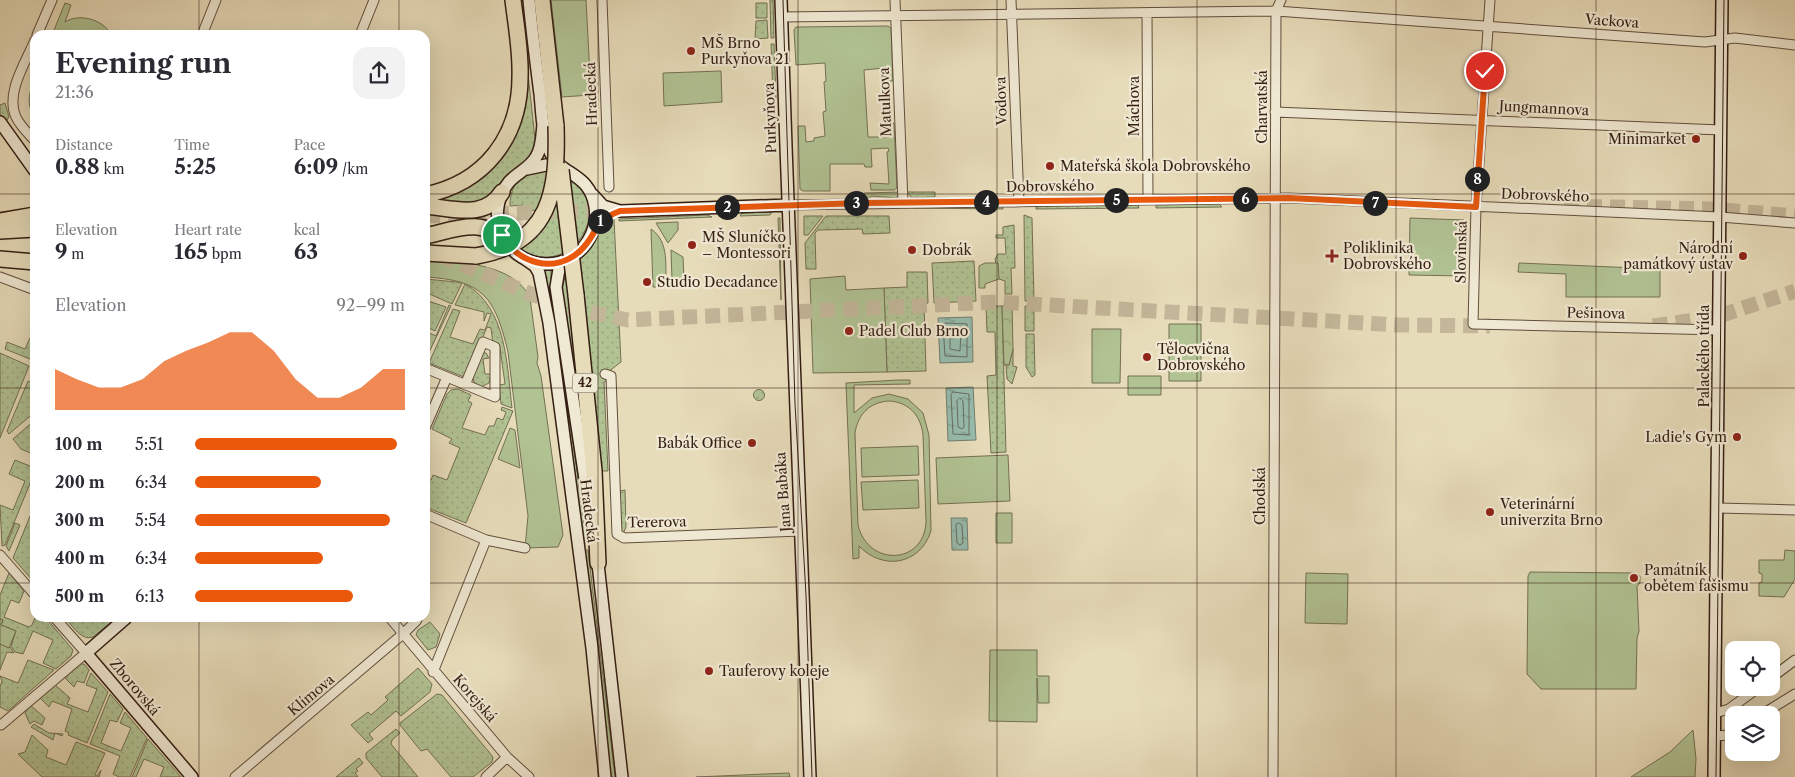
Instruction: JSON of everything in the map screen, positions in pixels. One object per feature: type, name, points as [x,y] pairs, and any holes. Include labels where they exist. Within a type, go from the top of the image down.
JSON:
[{"type":"highway","points":[[430,194],[448,190],[471,178],[499,150],[508,134],[517,106],[520,83],[513,0]]},
{"type":"highway","name":"42","points":[[542,0],[550,125],[576,295],[594,471],[598,563]]},
{"type":"highway","name":"42","points":[[430,254],[476,256],[502,250],[517,241],[542,216],[553,189],[557,166],[550,125]]},
{"type":"highway","points":[[430,206],[479,210],[491,205],[502,192]]},
{"type":"highway","points":[[0,221],[30,216]]},
{"type":"highway","points":[[430,235],[482,226],[496,231],[505,242]]},
{"type":"highway","points":[[0,231],[30,229]]},
{"type":"highway","points":[[0,254],[30,252]]},
{"type":"highway","points":[[0,259],[30,262]]},
{"type":"main road","points":[[529,0],[550,125],[551,155],[582,180],[590,192],[596,212],[593,231],[584,246],[568,259],[545,264],[522,257],[505,242],[499,229],[497,216],[502,192],[513,178],[522,172],[538,155],[550,125]]},
{"type":"main road","name":"Purkyňova","points":[[781,0],[788,205]]},
{"type":"main road","name":"Palackého třída","points":[[1714,777],[1722,0]]},
{"type":"main road","points":[[0,122],[30,164]]},
{"type":"main road","points":[[522,172],[546,165],[569,170]]},
{"type":"main road","name":"Dobrovského","points":[[590,192],[603,206],[620,211],[788,205]]},
{"type":"main road","name":"Jana Babáka","points":[[788,205],[793,405],[801,531],[810,777]]},
{"type":"main road","name":"Dobrovského","points":[[593,231],[604,218],[620,211]]},
{"type":"main road","name":"Hradecká","points":[[522,257],[535,266],[539,273],[549,323],[592,648],[604,777]]},
{"type":"main road","name":"Hradecká","points":[[568,259],[559,270],[556,287],[598,563],[622,777]]},
{"type":"main road","points":[[86,653],[121,622]]},
{"type":"main road","name":"Zborovská","points":[[86,653],[192,777]]},
{"type":"street","points":[[39,30],[52,0]]},
{"type":"street","points":[[204,30],[216,0]]},
{"type":"street","points":[[362,30],[374,0]]},
{"type":"street","name":"Hradecká","points":[[602,0],[609,187]]},
{"type":"street","name":"Matulkova","points":[[895,0],[903,202]]},
{"type":"street","name":"Vodova","points":[[1011,0],[1019,202]]},
{"type":"street","name":"Charvatská","points":[[1275,215],[1276,11],[1281,0]]},
{"type":"street","name":"Slovinská","points":[[1473,324],[1476,207],[1490,0]]},
{"type":"street","name":"Vackova","points":[[781,17],[1276,11],[1705,42],[1735,38],[1795,45]]},
{"type":"street","name":"Máchova","points":[[1147,13],[1148,200]]},
{"type":"street","points":[[30,52],[13,93],[12,104],[19,123],[30,135]]},
{"type":"street","name":"Jungmannova","points":[[1275,112],[1481,118],[1721,130]]},
{"type":"street","name":"Dobrovského","points":[[788,205],[903,202],[1275,199],[1720,217],[1795,223]]},
{"type":"street","name":"Chodská","points":[[1273,777],[1275,215]]},
{"type":"street","points":[[2,278],[30,288]]},
{"type":"street","name":"Pešinova","points":[[1473,324],[1719,330]]},
{"type":"street","points":[[430,370],[465,385],[496,397],[495,348],[483,342],[465,385]]},
{"type":"street","name":"Tererova","points":[[606,374],[611,376],[617,534],[624,538],[801,531]]},
{"type":"street","points":[[430,416],[447,377]]},
{"type":"street","points":[[1718,508],[1795,510]]},
{"type":"street","points":[[430,516],[486,540],[525,548]]},
{"type":"street","points":[[434,672],[486,540]]},
{"type":"street","points":[[0,555],[30,589]]},
{"type":"street","name":"Zborovská","points":[[59,622],[86,653]]},
{"type":"street","name":"Korejská","points":[[394,622],[507,757],[529,777]]},
{"type":"street","points":[[404,633],[415,622]]},
{"type":"street","name":"Klímova","points":[[235,777],[404,633]]},
{"type":"street","points":[[1,725],[86,653]]},
{"type":"street","points":[[1780,671],[1795,660]]},
{"type":"street","points":[[1776,706],[1795,694]]},
{"type":"street","points":[[1715,713],[1730,709],[1747,696]]},
{"type":"street","points":[[1715,736],[1725,735]]},
{"type":"street","points":[[486,777],[507,757]]},
{"type":"green space","points":[[520,0],[535,139],[534,146],[528,157],[508,174],[484,204],[436,202],[455,194],[477,180],[510,141]]},
{"type":"green space","points":[[551,0],[586,0],[591,95],[562,97]]},
{"type":"green space","points":[[770,0],[773,0],[774,38],[771,38]]},
{"type":"green space","points":[[65,3],[71,5],[65,22],[77,18],[90,19],[97,21],[108,30],[54,30]]},
{"type":"green space","points":[[756,3],[767,3],[767,18],[756,18]]},
{"type":"green space","points":[[767,20],[768,38],[755,39],[756,21]]},
{"type":"green space","points":[[888,26],[891,28],[893,81],[885,81],[884,68],[864,70],[868,137],[887,137],[886,124],[894,123],[897,188],[894,190],[871,190],[870,183],[889,184],[888,148],[871,149],[872,167],[865,167],[864,164],[830,164],[830,191],[803,191],[800,189],[798,126],[805,126],[806,142],[825,136],[823,112],[826,111],[825,63],[796,65],[794,30],[796,27]]},
{"type":"green space","points":[[771,44],[774,44],[776,98],[773,98]]},
{"type":"green space","points":[[721,71],[722,102],[664,106],[663,73]]},
{"type":"green space","points":[[5,103],[9,117],[6,122],[0,114],[0,105]]},
{"type":"green space","points":[[544,171],[557,172],[537,210],[524,211],[523,205],[510,206],[512,191],[515,185],[529,174]]},
{"type":"green space","points":[[570,178],[584,192],[589,208],[587,224],[580,239],[568,250],[552,256],[535,256],[517,246],[536,228],[543,228],[543,220]]},
{"type":"green space","points":[[901,192],[896,198],[871,196],[869,199],[865,199],[864,193]]},
{"type":"green space","points":[[907,192],[935,192],[935,197],[912,198]]},
{"type":"green space","points":[[1219,204],[1222,207],[1156,208],[1156,205]]},
{"type":"green space","points":[[1003,205],[1003,209],[914,208],[914,207]]},
{"type":"green space","points":[[1138,205],[1139,208],[1036,209],[1036,206]]},
{"type":"green space","points":[[772,212],[770,215],[740,216],[742,213]]},
{"type":"green space","points":[[707,215],[712,217],[619,221],[619,219]]},
{"type":"green space","points":[[1024,215],[1032,218],[1034,300],[1025,301]]},
{"type":"green space","points":[[804,216],[823,216],[808,235],[804,235]]},
{"type":"green space","points":[[826,216],[889,216],[890,233],[863,234],[862,229],[818,230],[815,233],[816,269],[806,269],[805,243]]},
{"type":"green space","points":[[778,218],[780,218],[781,300]]},
{"type":"green space","points":[[1410,218],[1464,220],[1463,276],[1409,275]]},
{"type":"green space","points":[[614,219],[621,362],[608,372],[607,381],[604,382],[608,471],[598,471],[577,260],[589,249],[602,226]]},
{"type":"green space","points":[[678,222],[678,230],[668,243],[656,223]]},
{"type":"green space","points":[[1014,225],[1015,268],[1011,268],[1012,294],[1005,294],[1005,281],[999,279],[995,259],[998,254],[1006,254],[1005,238],[996,238],[996,235],[1003,235],[1003,227]]},
{"type":"green space","points":[[651,229],[657,234],[664,248],[666,287],[653,287]]},
{"type":"green space","points":[[671,250],[683,257],[684,280],[672,280]]},
{"type":"green space","points":[[430,259],[469,263],[498,271],[522,286],[530,298],[538,357],[537,363],[541,376],[563,535],[558,547],[525,548],[528,516],[508,352],[498,318],[483,295],[461,282],[430,278]]},
{"type":"green space","points":[[974,261],[976,301],[934,303],[932,263]]},
{"type":"green space","points":[[985,263],[998,263],[999,279],[985,284],[985,288],[979,288],[979,266]]},
{"type":"green space","points":[[1519,263],[1660,269],[1660,297],[1566,297],[1566,274],[1518,272]]},
{"type":"green space","points":[[544,269],[551,269],[551,286],[587,543],[583,543]]},
{"type":"green space","points":[[567,269],[576,365],[573,364],[562,289]]},
{"type":"green space","points":[[907,272],[927,272],[928,303],[924,304],[926,371],[887,372],[884,288],[907,287]]},
{"type":"green space","name":"Padel Club Brno","points":[[845,276],[846,290],[884,288],[887,372],[813,373],[810,279]]},
{"type":"green space","points":[[430,279],[462,283],[452,304],[430,294]]},
{"type":"green space","points":[[465,284],[479,294],[489,307],[502,339],[512,408],[501,404],[499,385],[505,384],[500,348],[493,344],[491,328],[487,327],[469,372],[464,377],[430,363],[453,309],[460,311],[450,337],[473,344],[480,329],[485,330],[491,314],[487,313],[484,321],[484,312],[455,305]]},
{"type":"green space","points":[[430,302],[446,307],[435,331],[430,328]]},
{"type":"green space","points":[[1012,303],[1013,349],[1009,365],[1004,365],[1002,306]]},
{"type":"green space","points":[[449,305],[451,306],[430,350],[430,333],[436,336]]},
{"type":"green space","points":[[1034,305],[1034,331],[1025,331],[1025,306]]},
{"type":"green space","points":[[986,306],[1002,306],[1006,452],[991,453],[987,376],[996,375],[995,332],[987,332]]},
{"type":"green space","points":[[1169,324],[1201,324],[1201,381],[1169,381]]},
{"type":"green space","points":[[1092,329],[1121,329],[1120,383],[1092,383]]},
{"type":"green space","points":[[1026,334],[1034,334],[1035,375],[1032,377],[1026,367]]},
{"type":"green space","points":[[30,338],[30,359],[5,349],[7,342],[25,349]]},
{"type":"green space","points":[[1013,349],[1013,366],[1017,367],[1012,384],[1007,379],[1006,365],[1009,365]]},
{"type":"green space","points":[[0,353],[29,366],[0,438]]},
{"type":"green space","points":[[482,353],[486,353],[489,358],[483,359],[485,374],[491,374],[489,383],[481,387],[474,382],[473,378]]},
{"type":"green space","points":[[1128,376],[1161,376],[1161,395],[1128,395]]},
{"type":"green space","points":[[910,380],[910,384],[854,385],[854,413],[872,398],[889,394],[908,399],[923,413],[929,435],[931,531],[926,542],[918,551],[900,561],[879,559],[859,546],[859,558],[853,559],[846,383]],"holes":[[[882,402],[896,402],[913,411],[922,428],[926,522],[923,536],[916,547],[906,553],[895,555],[883,554],[873,548],[864,539],[858,525],[855,433],[859,420],[866,410]]]},
{"type":"green space","points":[[28,381],[30,382],[30,416],[9,434],[7,431]]},
{"type":"green space","points":[[458,389],[471,395],[468,401],[472,403],[462,428],[485,435],[489,426],[494,426],[497,418],[503,420],[506,412],[501,410],[502,407],[513,411],[466,523],[430,509],[430,480],[433,475],[447,480],[460,448],[449,443],[452,439],[432,429],[447,394],[451,390]]},
{"type":"green space","points":[[759,389],[765,395],[759,401],[753,395]]},
{"type":"green space","points":[[30,424],[30,453],[21,449],[13,439]]},
{"type":"green space","points":[[510,428],[515,430],[520,468],[498,459]]},
{"type":"green space","points":[[918,446],[919,475],[862,477],[861,448]]},
{"type":"green space","points":[[1008,455],[1010,501],[938,504],[936,458]]},
{"type":"green space","points":[[15,460],[30,466],[30,483],[5,545],[2,546],[0,505],[13,510],[25,481],[9,474]]},
{"type":"green space","points":[[918,480],[919,508],[863,510],[861,482]]},
{"type":"green space","points":[[625,490],[626,527],[623,534],[620,529],[620,491]]},
{"type":"green space","points":[[996,513],[1012,513],[1012,543],[996,543]]},
{"type":"green space","points":[[30,516],[30,577],[13,558]]},
{"type":"green space","points":[[15,523],[20,525],[9,551],[6,546]]},
{"type":"green space","points":[[584,550],[588,550],[615,777],[611,777]]},
{"type":"green space","points":[[1785,550],[1795,551],[1795,579],[1784,597],[1759,596],[1759,583],[1762,582],[1762,574],[1759,573],[1759,560],[1784,560]]},
{"type":"green space","points":[[1530,572],[1634,573],[1640,576],[1640,583],[1637,586],[1639,631],[1637,638],[1636,689],[1541,689],[1527,674],[1528,576]]},
{"type":"green space","points":[[9,573],[24,591],[19,603],[11,600],[4,617],[29,627],[33,622],[49,622],[73,650],[71,656],[56,669],[43,663],[53,640],[33,631],[23,654],[15,652],[11,646],[16,631],[1,625],[3,620],[0,619],[0,595]]},
{"type":"green space","points":[[1306,573],[1348,574],[1347,624],[1305,623]]},
{"type":"green space","points":[[0,619],[3,620],[1,625],[16,631],[9,648],[0,644]]},
{"type":"green space","points":[[68,622],[111,622],[93,637],[85,637],[77,632]]},
{"type":"green space","points":[[430,622],[440,634],[436,647],[428,650],[416,635],[418,630]]},
{"type":"green space","points":[[0,644],[10,647],[14,653],[7,652],[0,670]]},
{"type":"green space","points":[[990,650],[1037,650],[1037,676],[1049,676],[1049,703],[1038,703],[1037,678],[1037,722],[989,721]]},
{"type":"green space","points":[[28,660],[54,670],[8,711],[0,707],[0,687],[2,681],[0,676],[18,683]]},
{"type":"green space","points":[[80,664],[84,664],[89,670],[84,683],[77,681],[74,687],[63,676]]},
{"type":"green space","points":[[418,668],[432,684],[430,692],[401,716],[396,711],[369,734],[373,739],[368,743],[351,725],[368,712],[371,715],[388,700],[385,697]]},
{"type":"green space","points":[[91,673],[108,692],[87,743],[68,735],[69,733],[65,731],[72,709],[52,701],[49,707],[39,697],[54,684],[70,698],[67,704],[88,712],[97,689],[86,685]]},
{"type":"green space","points":[[110,694],[123,709],[117,722],[110,720],[101,743],[121,751],[131,728],[120,723],[125,712],[147,738],[130,777],[119,777],[113,774],[120,756],[90,744]]},
{"type":"green space","points":[[437,694],[442,695],[493,757],[492,762],[473,777],[451,777],[427,749],[421,751],[400,725],[400,723]]},
{"type":"green space","points":[[30,705],[45,718],[42,725],[34,721],[30,724],[25,713]]},
{"type":"green space","points":[[34,724],[49,733],[55,733],[53,740],[31,727]]},
{"type":"green space","points":[[396,729],[400,733],[392,740],[391,744],[418,777],[382,777],[366,758],[366,753]]},
{"type":"green space","points":[[1693,730],[1696,759],[1695,777],[1631,777],[1670,752]]},
{"type":"green space","points":[[32,735],[48,750],[46,757],[66,765],[76,742],[105,753],[95,775],[97,776],[101,770],[99,777],[42,777],[18,754],[25,752]]},
{"type":"green space","points":[[148,739],[181,777],[160,777],[164,767],[144,759],[136,777],[132,777]]},
{"type":"green space","points":[[359,758],[363,763],[356,769],[358,771],[355,773],[358,777],[336,777]]},
{"type":"green space","points":[[789,773],[790,777],[696,777]]},
{"type":"water","points":[[972,317],[973,362],[940,363],[938,318]]},
{"type":"water","points":[[973,387],[976,440],[948,441],[946,388]]},
{"type":"water","points":[[951,518],[967,518],[968,550],[952,550]]},
{"type":"tunnel","points":[[1564,206],[1710,209],[1795,216]]},
{"type":"tunnel","points":[[430,216],[609,210]]},
{"type":"tunnel","points":[[441,255],[521,290],[566,307],[628,320],[996,302],[1398,325],[1490,326]]},
{"type":"tunnel","points":[[1653,326],[1716,317],[1795,291]]},
{"type":"tram line","points":[[783,0],[795,404],[806,595],[812,777]]},
{"type":"tram line","points":[[1716,777],[1724,0]]},
{"type":"place","name":"MŠ Brno Purkyňova 21","points":[[691,51]]},
{"type":"place","name":"Minimarket","points":[[1696,139]]},
{"type":"place","name":"Mateřská škola Dobrovského","points":[[1050,166]]},
{"type":"place","name":"MŠ Sluníčko – Montessori","points":[[692,245]]},
{"type":"place","name":"Dobrák","points":[[912,250]]},
{"type":"place","name":"Poliklinika Dobrovského","points":[[1332,256]]},
{"type":"place","name":"Národní památkový ústav","points":[[1743,256]]},
{"type":"place","name":"Studio Decadance","points":[[647,282]]},
{"type":"place","name":"Padel Club Brno","points":[[849,331]]},
{"type":"place","name":"Tělocvična Dobrovského","points":[[1147,357]]},
{"type":"place","name":"Ladie's Gym","points":[[1737,437]]},
{"type":"place","name":"Babák Office","points":[[752,443]]},
{"type":"place","name":"Veterinární univerzita Brno","points":[[1490,512]]},
{"type":"place","name":"Památník obětem fašismu","points":[[1634,578]]},
{"type":"place","name":"Tauferovy koleje","points":[[709,671]]},
{"type":"route","points":[[502,235],[511,249],[522,257],[535,263],[552,264],[568,259],[579,252],[588,242],[596,225],[608,215],[620,211],[863,203],[1289,198],[1476,207],[1485,71]]}]
